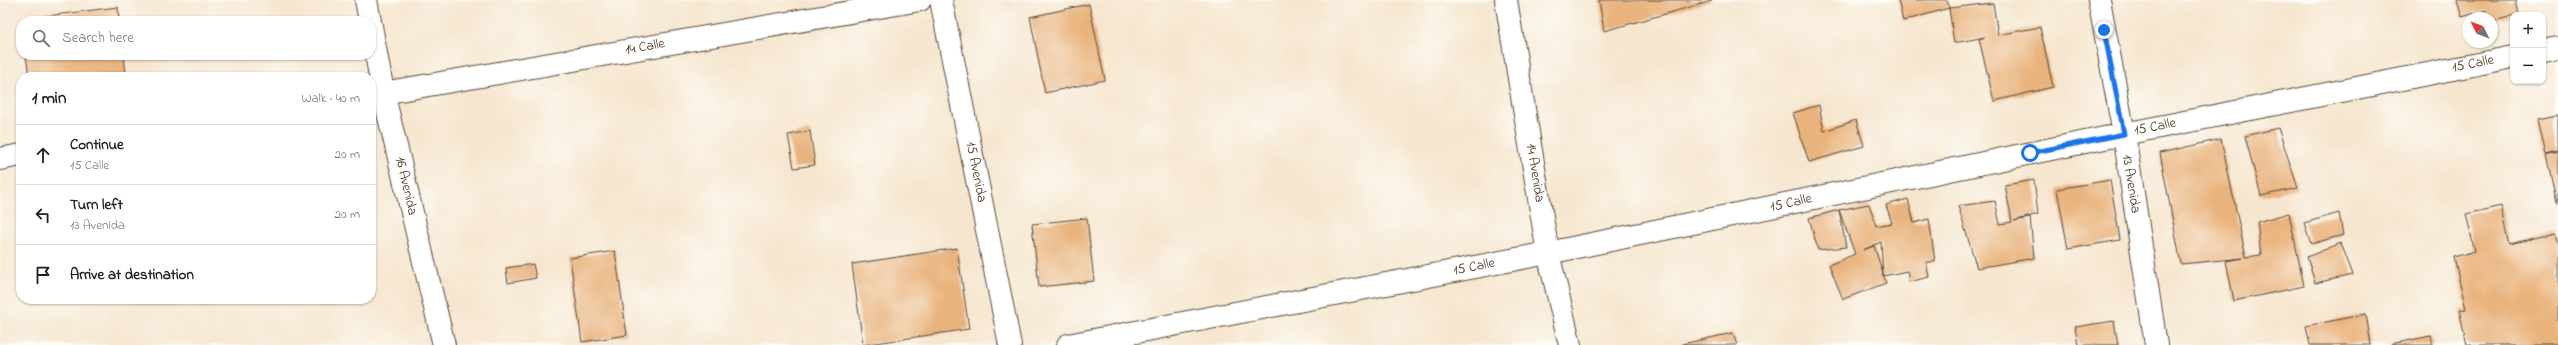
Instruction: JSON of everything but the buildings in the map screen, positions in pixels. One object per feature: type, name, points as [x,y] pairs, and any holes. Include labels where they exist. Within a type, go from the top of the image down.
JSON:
[{"type":"street","points":[[366,0],[369,16]]},
{"type":"street","name":"14 Calle","points":[[377,94],[920,0]]},
{"type":"street","name":"15 Avenida","points":[[941,0],[1010,345]]},
{"type":"street","name":"14 Avenida","points":[[1506,0],[1548,253],[1570,345]]},
{"type":"street","name":"13 Avenida","points":[[2099,0],[2124,134],[2156,345]]},
{"type":"street","points":[[2546,50],[2558,48]]},
{"type":"street","name":"15 Calle","points":[[1068,345],[1548,253],[2124,134],[2510,57]]},
{"type":"street","name":"16 Avenida","points":[[374,60],[375,72]]},
{"type":"street","name":"16 Avenida","points":[[376,83],[377,94],[444,345]]},
{"type":"street","points":[[0,158],[16,156]]},
{"type":"route","points":[[2030,153],[2124,134],[2104,30]]}]
